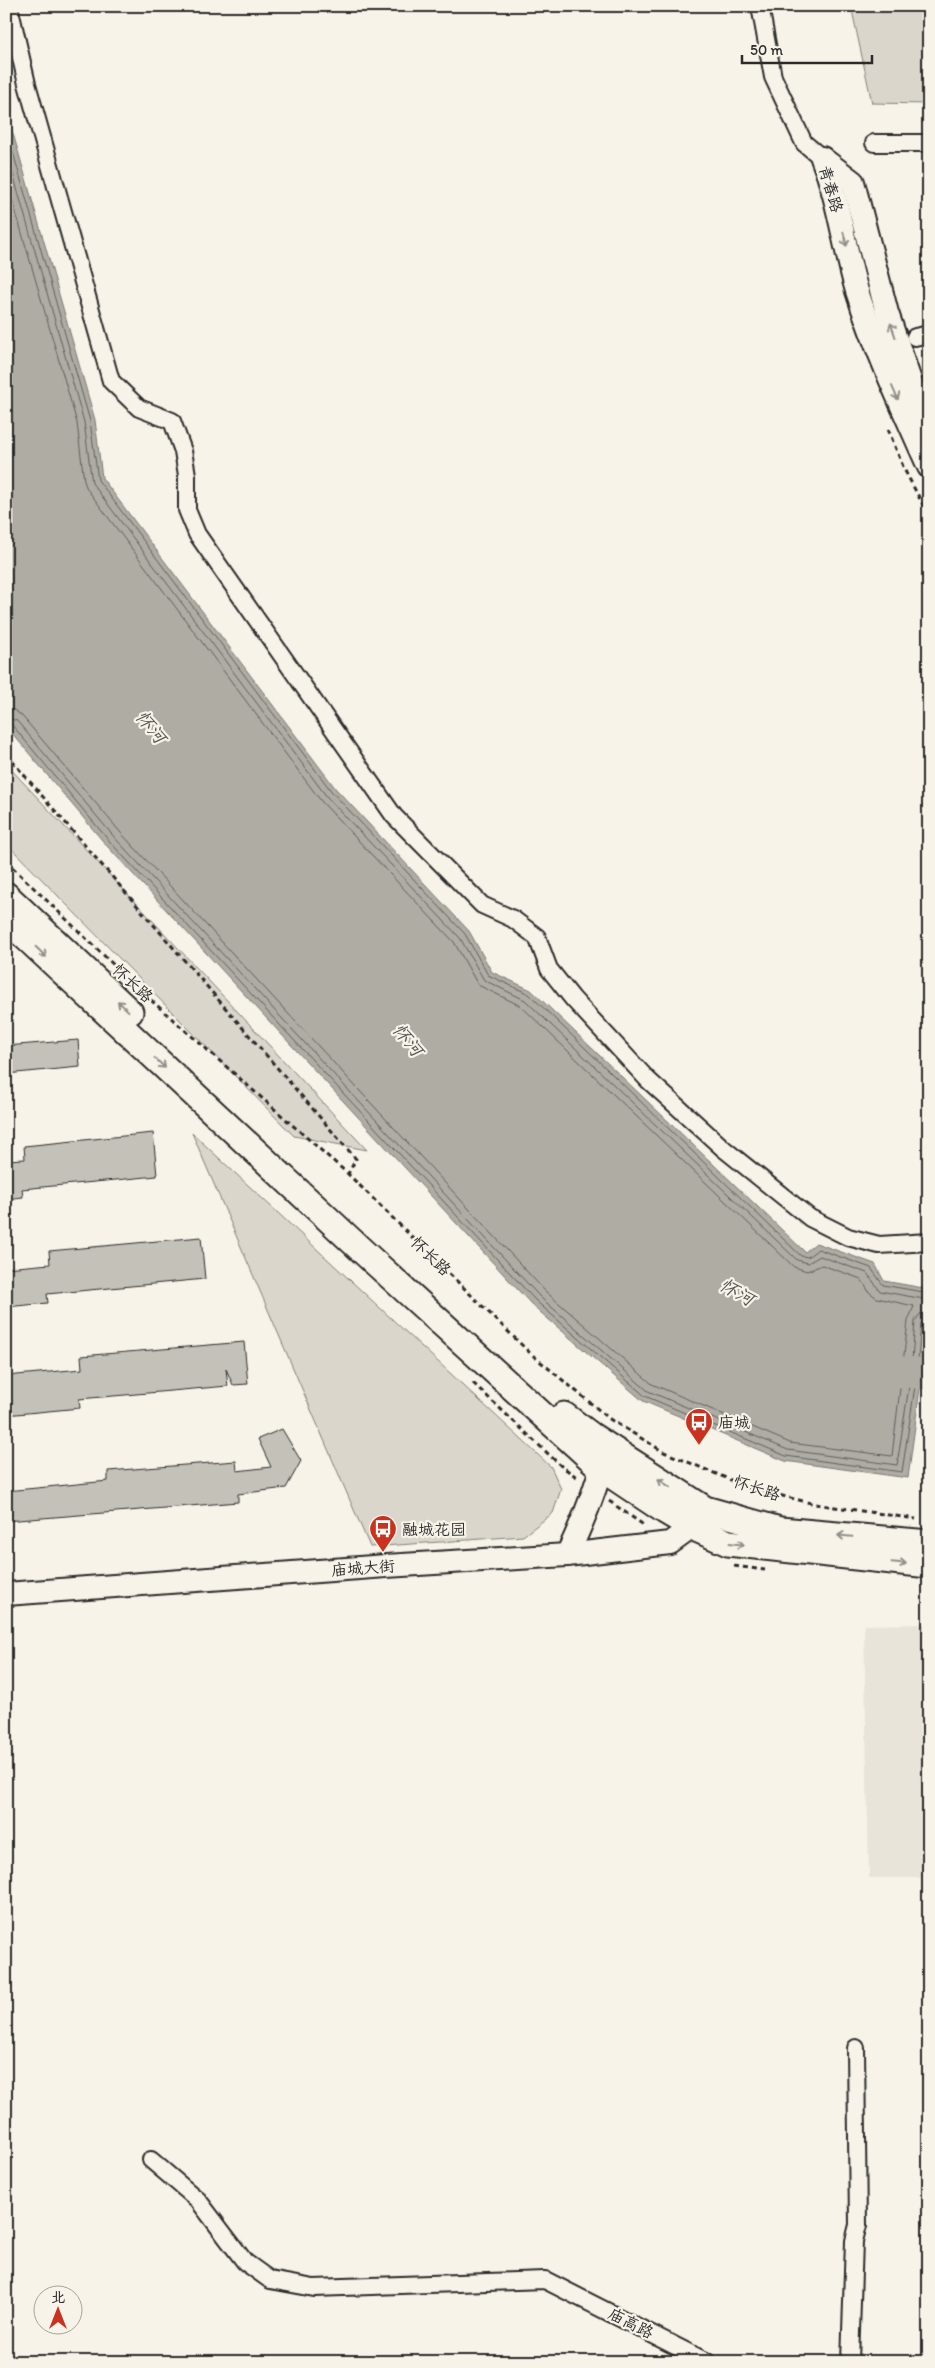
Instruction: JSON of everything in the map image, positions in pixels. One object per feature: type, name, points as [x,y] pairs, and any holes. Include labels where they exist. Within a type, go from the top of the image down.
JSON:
[{"type":"main road","name":"青春路","points":[[822,158],[853,182],[887,313],[918,404],[929,424]]},
{"type":"main road","name":"青春路","points":[[822,158],[832,182],[857,290],[887,375],[929,467]]},
{"type":"main road","name":"怀长路","points":[[6,895],[424,1289],[574,1424],[604,1458]]},
{"type":"main road","name":"怀长路","points":[[6,918],[371,1259],[604,1458],[699,1518],[728,1543],[929,1565]]},
{"type":"main road","points":[[567,1556],[582,1523],[604,1458]]},
{"type":"main road","name":"怀长路","points":[[699,1518],[780,1530],[929,1543]]},
{"type":"main road","name":"庙城大街","points":[[6,1594],[386,1566],[567,1556],[670,1543],[699,1518]]},
{"type":"street","points":[[9,6],[26,84],[111,381],[139,408],[172,421],[183,451],[186,467],[187,510],[197,534],[394,816],[482,905],[513,919],[537,937],[549,969],[573,999],[648,1080],[724,1149],[810,1218],[848,1237],[879,1244],[929,1242]]},
{"type":"street","points":[[760,6],[773,77],[804,142],[822,158]]},
{"type":"street","points":[[874,143],[929,143]]},
{"type":"street","points":[[850,2362],[854,2242],[858,2225],[856,2048]]},
{"type":"street","name":"庙高路","points":[[151,2160],[198,2200],[245,2262],[270,2280],[314,2288],[545,2280],[707,2362]]},
{"type":"path","points":[[6,754],[356,1159],[348,1174]]},
{"type":"path","name":"怀长路","points":[[6,861],[128,979]]},
{"type":"path","name":"怀长路","points":[[142,992],[348,1174],[530,1353],[611,1420],[664,1452],[750,1488],[815,1504],[920,1520]]},
{"type":"shaded area","points":[[851,6],[929,6],[929,104],[872,103]]},
{"type":"shaded area","points":[[6,764],[367,1150],[294,1136],[6,843]]},
{"type":"shaded area","points":[[192,1133],[551,1467],[561,1489],[553,1513],[523,1536],[370,1547]]},
{"type":"shaded area","points":[[929,1624],[929,1878],[869,1878],[864,1625]]},
{"type":"water","points":[[6,109],[95,420],[102,478],[336,789],[469,931],[492,972],[531,990],[805,1252],[816,1243],[875,1264],[884,1281],[929,1289],[922,1374],[908,1478],[785,1461],[643,1401],[532,1305],[107,846],[6,726]]},
{"type":"building","points":[[78,1040],[80,1067],[6,1074],[6,1046]]},
{"type":"building","points":[[153,1133],[157,1176],[22,1189],[23,1197],[6,1199],[6,1160],[25,1159],[24,1146]]},
{"type":"building","points":[[201,1237],[205,1279],[47,1294],[48,1303],[6,1307],[6,1268],[50,1264],[49,1251]]},
{"type":"building","points":[[244,1342],[248,1384],[233,1385],[226,1369],[228,1386],[79,1399],[80,1408],[6,1415],[6,1376],[82,1369],[81,1356]]},
{"type":"building","points":[[282,1429],[301,1461],[286,1488],[238,1494],[238,1502],[6,1521],[6,1491],[108,1481],[108,1471],[236,1461],[237,1471],[271,1467],[258,1439]]},
{"type":"waterway","name":"怀河","points":[[879,1370],[929,1374]]},
{"type":"place","name":"庙城","points":[[699,1446]]},
{"type":"place","name":"融城花园","points":[[383,1553]]}]
